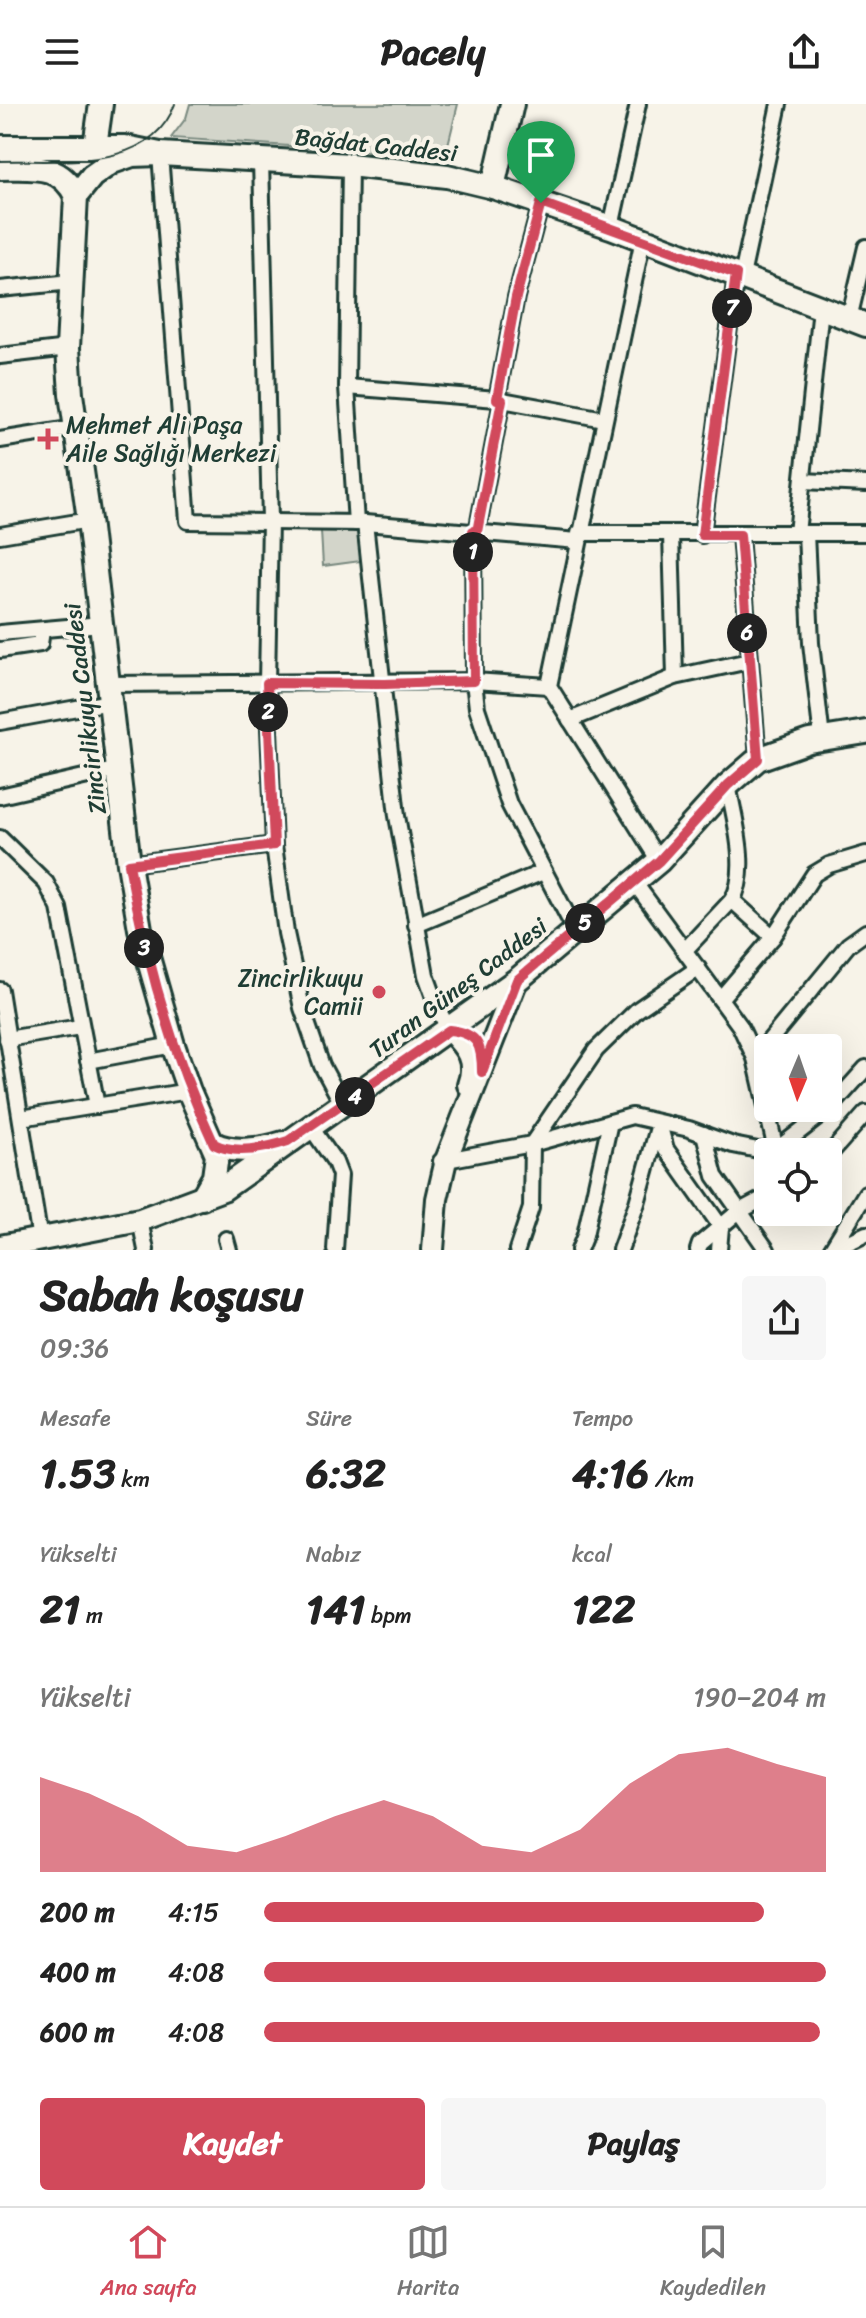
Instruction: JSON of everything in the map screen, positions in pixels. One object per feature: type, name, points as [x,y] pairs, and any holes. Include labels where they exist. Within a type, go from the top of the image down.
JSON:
[{"type":"main road","points":[[95,146],[101,104]]},
{"type":"main road","points":[[493,187],[512,104]]},
{"type":"main road","name":"Bağdat Caddesi","points":[[6,143],[125,147],[160,154],[401,169],[493,187],[611,227],[858,322]]},
{"type":"main road","points":[[0,168],[54,171],[69,181],[76,196],[92,176],[112,162],[132,155],[160,154]]},
{"type":"main road","name":"Zincirlikuyu Caddesi","points":[[76,196],[68,348],[129,864],[140,929],[173,1045],[189,1091],[214,1144],[216,1170],[202,1198]]},
{"type":"main road","name":"Turan Güneş Caddesi","points":[[0,1247],[53,1242],[140,1220],[223,1189],[517,980],[659,861],[728,785],[758,759],[788,747],[866,732]]},
{"type":"main road","points":[[433,1250],[441,1161],[482,1072],[517,980]]},
{"type":"main road","points":[[449,1030],[464,1032],[476,1042],[482,1055],[482,1072]]},
{"type":"main road","points":[[425,1250],[428,1204],[473,1069],[470,1055],[449,1030]]},
{"type":"main road","points":[[214,1144],[244,1148],[273,1146],[288,1141]]},
{"type":"street","points":[[611,227],[638,104]]},
{"type":"street","points":[[702,535],[739,275],[779,104]]},
{"type":"street","points":[[160,154],[188,521],[360,523],[579,537],[866,533]]},
{"type":"street","points":[[261,160],[270,520],[267,683],[274,845],[286,933],[305,1018],[322,1066],[343,1105]]},
{"type":"street","points":[[350,165],[347,387],[360,523],[385,684],[397,816],[416,925],[431,990],[449,1030]]},
{"type":"street","points":[[541,203],[516,297],[475,532],[474,681],[481,724],[509,804],[576,932]]},
{"type":"street","points":[[643,239],[549,686],[659,861]]},
{"type":"street","points":[[858,322],[866,247]]},
{"type":"street","points":[[0,289],[72,282]]},
{"type":"street","points":[[821,308],[803,481],[801,533],[822,739]]},
{"type":"street","points":[[0,356],[68,348]]},
{"type":"street","points":[[347,387],[500,400],[604,419]]},
{"type":"street","points":[[0,440],[76,428]]},
{"type":"street","points":[[803,481],[866,484]]},
{"type":"street","points":[[0,535],[89,520]]},
{"type":"street","points":[[671,534],[675,677]]},
{"type":"street","points":[[740,535],[758,759]]},
{"type":"street","points":[[0,633],[101,624]]},
{"type":"street","points":[[0,650],[40,644],[42,631]]},
{"type":"street","points":[[570,720],[675,677],[749,661]]},
{"type":"street","points":[[0,722],[109,693],[267,683],[474,681],[549,686]]},
{"type":"street","points":[[0,796],[119,769]]},
{"type":"street","points":[[685,950],[732,900],[739,884],[739,850],[728,785]]},
{"type":"street","points":[[0,838],[54,894],[97,1106]]},
{"type":"street","points":[[129,864],[274,845]]},
{"type":"street","points":[[720,999],[773,937],[814,874],[829,865],[866,854]]},
{"type":"street","points":[[416,925],[543,872]]},
{"type":"street","points":[[634,882],[740,1026],[754,1056]]},
{"type":"street","points":[[732,900],[773,937]]},
{"type":"street","points":[[775,1034],[848,945],[866,932]]},
{"type":"street","points":[[517,1250],[531,1208],[532,1144],[596,1050],[637,1010],[698,968]]},
{"type":"street","points":[[0,990],[21,1118],[53,1242]]},
{"type":"street","points":[[7,1039],[80,1027]]},
{"type":"street","points":[[88,1061],[173,1045]]},
{"type":"street","points":[[791,1138],[831,1107],[866,1068]]},
{"type":"street","points":[[21,1118],[189,1091]]},
{"type":"street","points":[[0,1101],[17,1098]]},
{"type":"street","points":[[842,1140],[866,1113]]},
{"type":"street","points":[[441,1161],[532,1144],[632,1116],[754,1149]]},
{"type":"street","points":[[579,1250],[610,1122]]},
{"type":"street","points":[[659,1124],[666,1149],[721,1227],[719,1250]]},
{"type":"street","points":[[620,1250],[659,1124]]},
{"type":"street","points":[[310,1126],[335,1162],[340,1175],[335,1250]]},
{"type":"street","points":[[704,1134],[715,1176],[767,1250]]},
{"type":"street","points":[[832,1250],[866,1193]]},
{"type":"street","points":[[698,1250],[700,1244],[738,1212],[754,1203]]},
{"type":"street","points":[[140,1220],[146,1250]]},
{"type":"street","points":[[832,1250],[866,1234]]},
{"type":"shaded area","points":[[190,104],[458,104],[447,149],[438,156],[171,138],[186,118]]},
{"type":"shaded area","points":[[321,531],[358,531],[361,561],[323,566]]},
{"type":"tram line","points":[[0,161],[74,160],[124,152],[145,142],[163,126],[175,104]]},
{"type":"place","name":"Mehmet Ali Paşa Aile Sağlığı Merkezi","points":[[48,439]]},
{"type":"place","name":"Zincirlikuyu Camii","points":[[379,992]]},
{"type":"route","points":[[541,203],[736,274],[702,535],[740,535],[758,759],[728,785],[659,861],[517,980],[482,1072],[482,1055],[476,1042],[464,1032],[449,1030],[288,1141],[273,1146],[220,1147],[214,1144],[189,1091],[158,1000],[140,929],[129,864],[274,845],[267,683],[474,681],[473,531],[477,532],[502,400],[497,399],[516,297],[541,203]]}]
